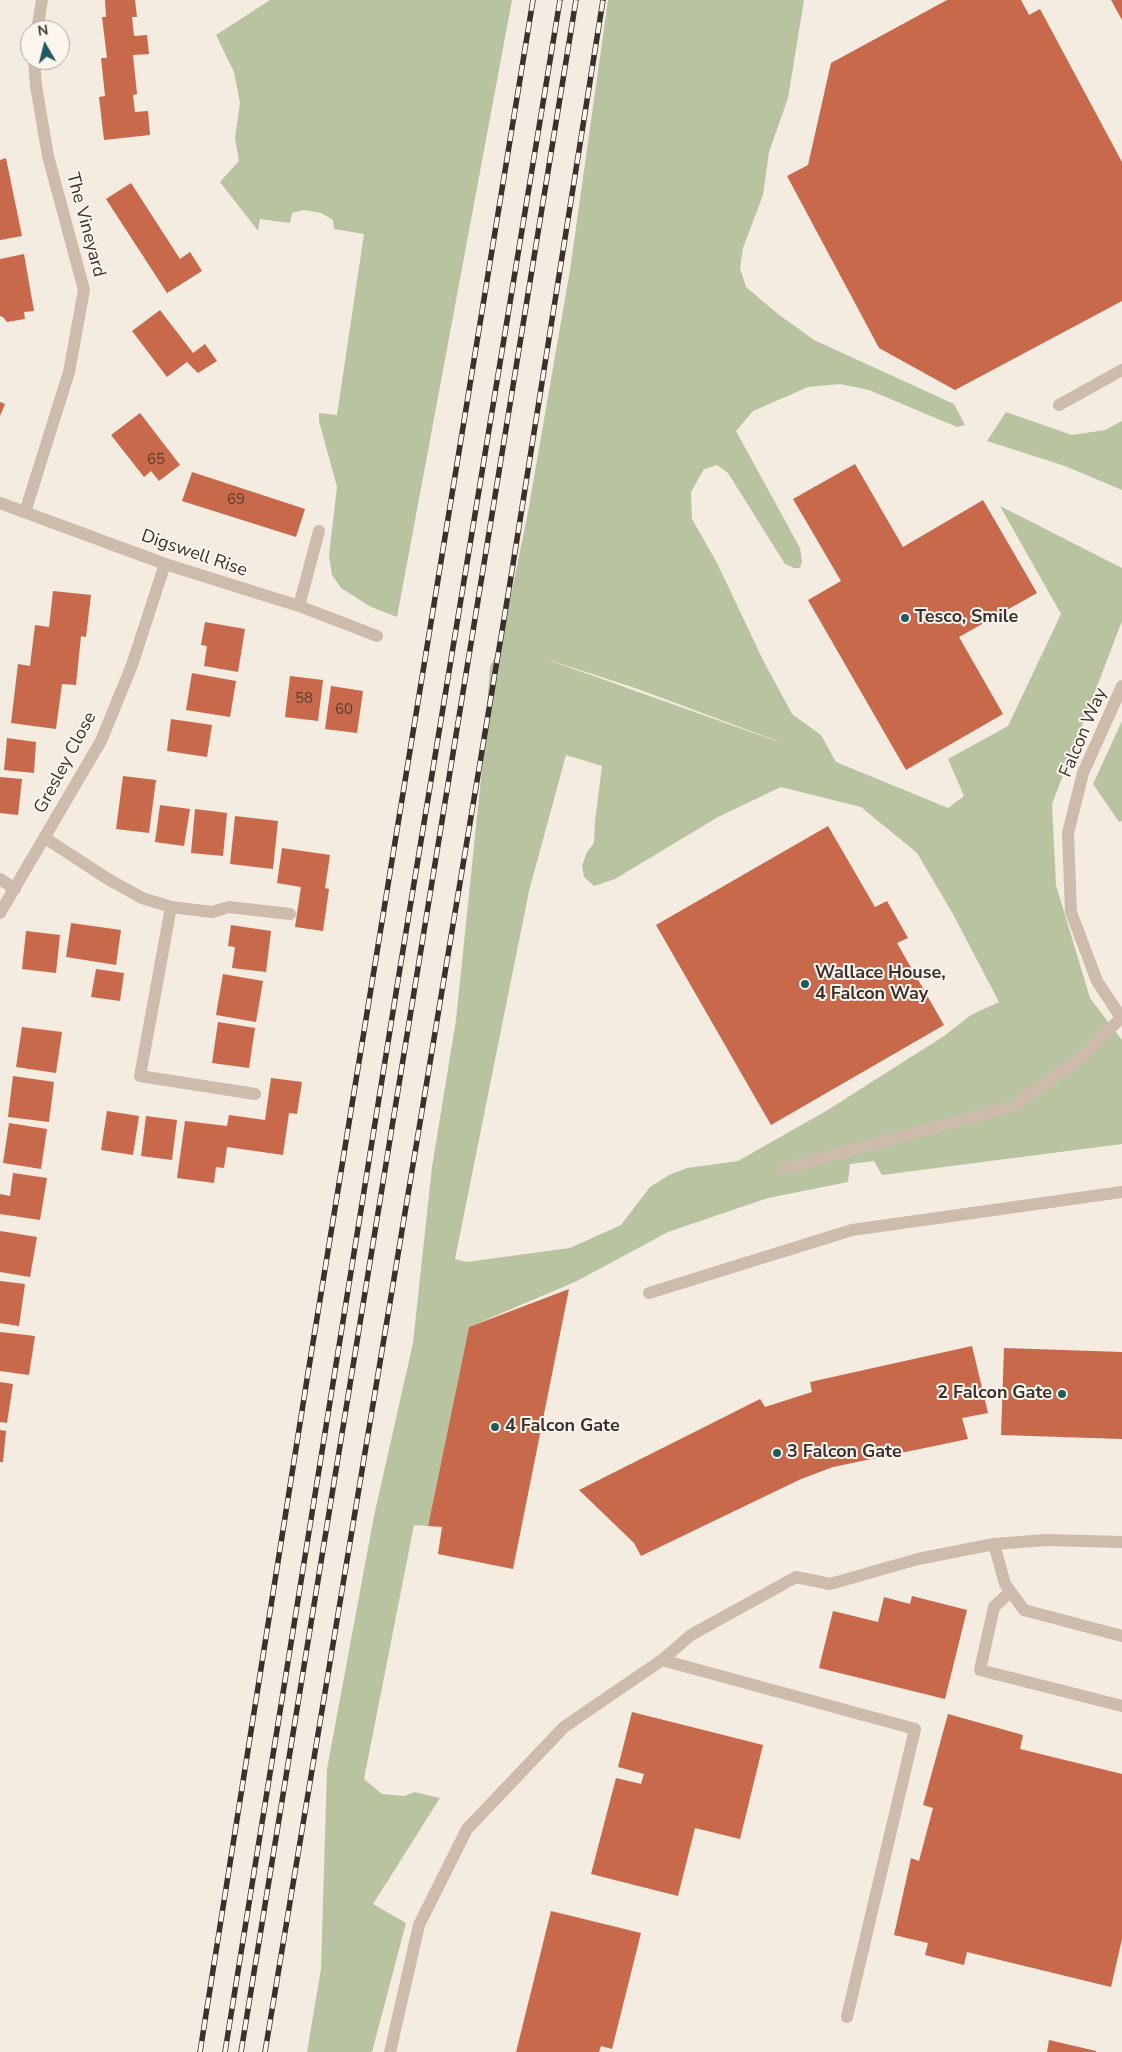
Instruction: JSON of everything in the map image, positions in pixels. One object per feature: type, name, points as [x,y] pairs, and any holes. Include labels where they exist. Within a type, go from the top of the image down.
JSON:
[{"type":"street","points":[[39,20],[42,0]]},
{"type":"street","name":"The Vineyard","points":[[25,512],[69,372],[84,290],[48,156],[35,70]]},
{"type":"street","points":[[1059,405],[1122,370]]},
{"type":"street","name":"Digswell Rise","points":[[0,503],[165,564],[298,606],[377,636]]},
{"type":"street","points":[[298,606],[319,530]]},
{"type":"street","name":"Gresley Close","points":[[0,914],[101,741],[132,665],[165,564]]},
{"type":"street","name":"Falcon Way","points":[[1121,1018],[1097,981],[1071,912],[1068,833],[1083,773],[1122,686]]},
{"type":"street","points":[[45,838],[108,879],[142,898],[171,907],[212,912],[229,907],[290,914]]},
{"type":"street","points":[[0,879],[15,889]]},
{"type":"street","points":[[171,907],[140,1076],[255,1094]]},
{"type":"street","points":[[782,1169],[1012,1106],[1077,1062],[1121,1018]]},
{"type":"street","points":[[649,1293],[852,1230],[1122,1192]]},
{"type":"street","points":[[390,2052],[419,1925],[467,1829],[564,1727],[662,1660],[691,1636],[796,1576],[830,1584],[918,1559],[994,1544],[1046,1540],[1122,1542]]},
{"type":"street","points":[[994,1544],[1005,1584],[1024,1610],[1122,1636]]},
{"type":"street","points":[[1010,1592],[994,1607],[980,1670],[1122,1706]]},
{"type":"street","points":[[662,1660],[914,1729],[847,2017]]},
{"type":"green space","points":[[270,0],[512,0],[397,617],[371,607],[341,588],[332,575],[329,555],[337,487],[319,421],[319,413],[337,415],[364,234],[334,229],[333,220],[321,213],[303,210],[292,213],[290,223],[260,219],[258,231],[220,182],[239,161],[235,138],[240,103],[234,72],[216,35]]},
{"type":"green space","points":[[608,0],[804,0],[788,98],[769,152],[763,195],[743,248],[740,268],[746,287],[778,314],[814,340],[954,404],[965,425],[957,427],[869,390],[840,384],[808,387],[753,411],[736,431],[800,548],[802,561],[800,568],[794,568],[785,564],[728,473],[717,465],[704,469],[691,492],[692,519],[717,563],[763,660],[792,714],[821,735],[836,762],[948,808],[964,796],[948,759],[1008,726],[1061,614],[1000,506],[1122,568],[1122,621],[1052,804],[1056,885],[1090,998],[1122,1040],[1122,1144],[882,1175],[874,1161],[850,1164],[848,1182],[768,1198],[668,1232],[577,1281],[469,1327],[428,1526],[414,1525],[364,1779],[382,1794],[404,1796],[415,1792],[440,1798],[373,1904],[406,1923],[372,2052],[307,2052],[321,1969],[327,1769],[374,1516],[413,1343],[432,1167],[456,1020],[484,749],[490,667],[501,644],[528,512],[570,270]],"holes":[[[540,657],[638,689],[780,742],[779,742]],[[566,755],[602,766],[594,843],[587,852],[582,866],[584,877],[594,886],[615,879],[718,817],[781,787],[861,807],[917,853],[953,914],[999,1002],[971,1015],[944,1036],[826,1111],[738,1161],[687,1168],[669,1175],[650,1187],[621,1225],[570,1248],[466,1262],[455,1259],[529,891]]]},
{"type":"green space","points":[[1006,412],[1072,435],[1105,430],[1122,421],[1122,490],[1065,466],[987,441]]},
{"type":"green space","points":[[1122,721],[1122,821],[1119,822],[1093,784]]},
{"type":"building","points":[[105,0],[135,0],[137,17],[132,17],[134,36],[147,35],[149,54],[133,55],[137,94],[133,95],[135,112],[148,111],[150,135],[104,140],[99,97],[105,96],[101,58],[107,58],[102,17],[106,17]]},
{"type":"building","points":[[947,0],[1021,0],[1029,15],[1040,9],[1122,162],[1122,301],[955,390],[879,348],[787,176],[808,165],[831,63]]},
{"type":"building","points":[[1111,0],[1122,0],[1122,20]]},
{"type":"building","points":[[6,158],[22,236],[0,240],[0,160]]},
{"type":"building","points":[[131,183],[180,259],[190,252],[202,271],[167,293],[106,199]]},
{"type":"building","points":[[24,254],[34,311],[24,312],[25,319],[7,322],[0,316],[0,259]]},
{"type":"building","points":[[160,310],[193,353],[205,344],[217,361],[198,373],[187,362],[167,377],[132,331]]},
{"type":"building","points":[[0,402],[5,404],[0,416]]},
{"type":"building","points":[[140,413],[180,465],[159,481],[151,471],[144,477],[111,435]]},
{"type":"building","name":"Tesco, Smile","points":[[855,464],[903,547],[983,500],[1037,593],[959,637],[1003,714],[906,770],[808,600],[841,581],[793,499]]},
{"type":"building","points":[[192,472],[305,509],[296,537],[182,501]]},
{"type":"building","points":[[53,591],[91,595],[86,637],[81,636],[76,685],[62,684],[56,729],[11,723],[18,664],[30,666],[35,625],[49,627]]},
{"type":"building","points":[[205,622],[245,629],[238,672],[204,666],[207,646],[201,645]]},
{"type":"building","points":[[192,673],[236,681],[230,717],[186,710]]},
{"type":"building","points":[[290,676],[323,680],[318,721],[285,717]]},
{"type":"building","points":[[331,686],[363,691],[357,733],[325,729]]},
{"type":"building","points":[[171,719],[212,725],[207,757],[167,751]]},
{"type":"building","points":[[7,738],[36,742],[34,773],[4,770]]},
{"type":"building","points":[[123,776],[156,780],[149,833],[116,829]]},
{"type":"building","points":[[0,777],[22,779],[18,815],[0,813]]},
{"type":"building","points":[[160,805],[190,809],[184,846],[155,842]]},
{"type":"building","points":[[195,809],[227,813],[223,856],[191,853]]},
{"type":"building","points":[[235,816],[278,821],[273,869],[230,864]]},
{"type":"building","name":"Wallace House, 4 Falcon Way","points":[[828,826],[875,907],[887,901],[908,938],[897,943],[944,1025],[771,1125],[656,925]]},
{"type":"building","points":[[282,848],[330,855],[325,888],[329,889],[323,931],[295,927],[301,887],[277,883]]},
{"type":"building","points":[[71,923],[121,930],[116,965],[66,957]]},
{"type":"building","points":[[231,925],[271,931],[266,972],[232,968],[235,947],[228,946]]},
{"type":"building","points":[[26,931],[60,935],[56,973],[22,969]]},
{"type":"building","points":[[96,969],[124,973],[120,1001],[91,997]]},
{"type":"building","points":[[223,974],[263,981],[256,1022],[216,1015]]},
{"type":"building","points":[[218,1022],[255,1028],[249,1068],[212,1063]]},
{"type":"building","points":[[22,1027],[62,1032],[56,1073],[16,1067]]},
{"type":"building","points":[[13,1076],[54,1082],[49,1122],[8,1117]]},
{"type":"building","points":[[271,1078],[302,1082],[297,1114],[289,1113],[283,1155],[227,1147],[224,1168],[216,1167],[214,1183],[177,1178],[185,1121],[227,1126],[229,1115],[265,1120]]},
{"type":"building","points":[[107,1111],[139,1116],[133,1155],[101,1150]]},
{"type":"building","points":[[146,1116],[177,1120],[172,1160],[141,1156]]},
{"type":"building","points":[[9,1123],[47,1129],[41,1169],[3,1163]]},
{"type":"building","points":[[13,1173],[47,1178],[40,1220],[0,1214],[0,1194],[10,1196]]},
{"type":"building","points":[[0,1231],[37,1237],[30,1277],[0,1272]]},
{"type":"building","points":[[0,1281],[25,1284],[19,1326],[0,1323]]},
{"type":"building","name":"4 Falcon Gate","points":[[569,1289],[513,1569],[438,1554],[442,1527],[428,1526],[469,1327]]},
{"type":"building","points":[[0,1332],[35,1336],[29,1375],[0,1371]]},
{"type":"building","name":"3 Falcon Gate","points":[[972,1346],[988,1413],[962,1418],[968,1439],[833,1467],[801,1479],[641,1556],[634,1543],[579,1490],[760,1399],[765,1407],[812,1392],[810,1382]]},
{"type":"building","name":"2 Falcon Gate","points":[[1004,1348],[1122,1352],[1122,1439],[1001,1435]]},
{"type":"building","points":[[0,1382],[13,1384],[7,1423],[0,1422]]},
{"type":"building","points":[[0,1430],[6,1431],[3,1462],[0,1462]]},
{"type":"building","points":[[912,1596],[967,1610],[945,1699],[819,1668],[833,1611],[878,1622],[884,1597],[910,1604]]},
{"type":"building","points":[[632,1712],[763,1745],[740,1839],[695,1828],[678,1896],[591,1874],[616,1778],[641,1784],[644,1774],[618,1767]]},
{"type":"building","points":[[948,1714],[1023,1735],[1020,1749],[1122,1774],[1122,1939],[1111,1987],[967,1952],[964,1965],[925,1955],[928,1943],[894,1935],[911,1858],[919,1861],[933,1808],[923,1805]]},
{"type":"building","points":[[551,1911],[641,1933],[612,2049],[601,2046],[599,2052],[516,2052]]},
{"type":"building","points":[[1049,2040],[1096,2051],[1096,2052],[1047,2052]]},
{"type":"railway","points":[[200,2052],[308,1373],[533,0]]},
{"type":"railway","points":[[225,2052],[401,962],[560,0]]},
{"type":"railway","points":[[241,2052],[576,0]]},
{"type":"railway","points":[[265,2052],[510,583],[603,0]]},
{"type":"place","name":"Tesco, Smile","points":[[905,618]]},
{"type":"place","name":"Wallace House, 4 Falcon Way","points":[[805,984]]},
{"type":"place","name":"2 Falcon Gate","points":[[1062,1394]]},
{"type":"place","name":"4 Falcon Gate","points":[[495,1427]]},
{"type":"place","name":"3 Falcon Gate","points":[[777,1453]]}]
